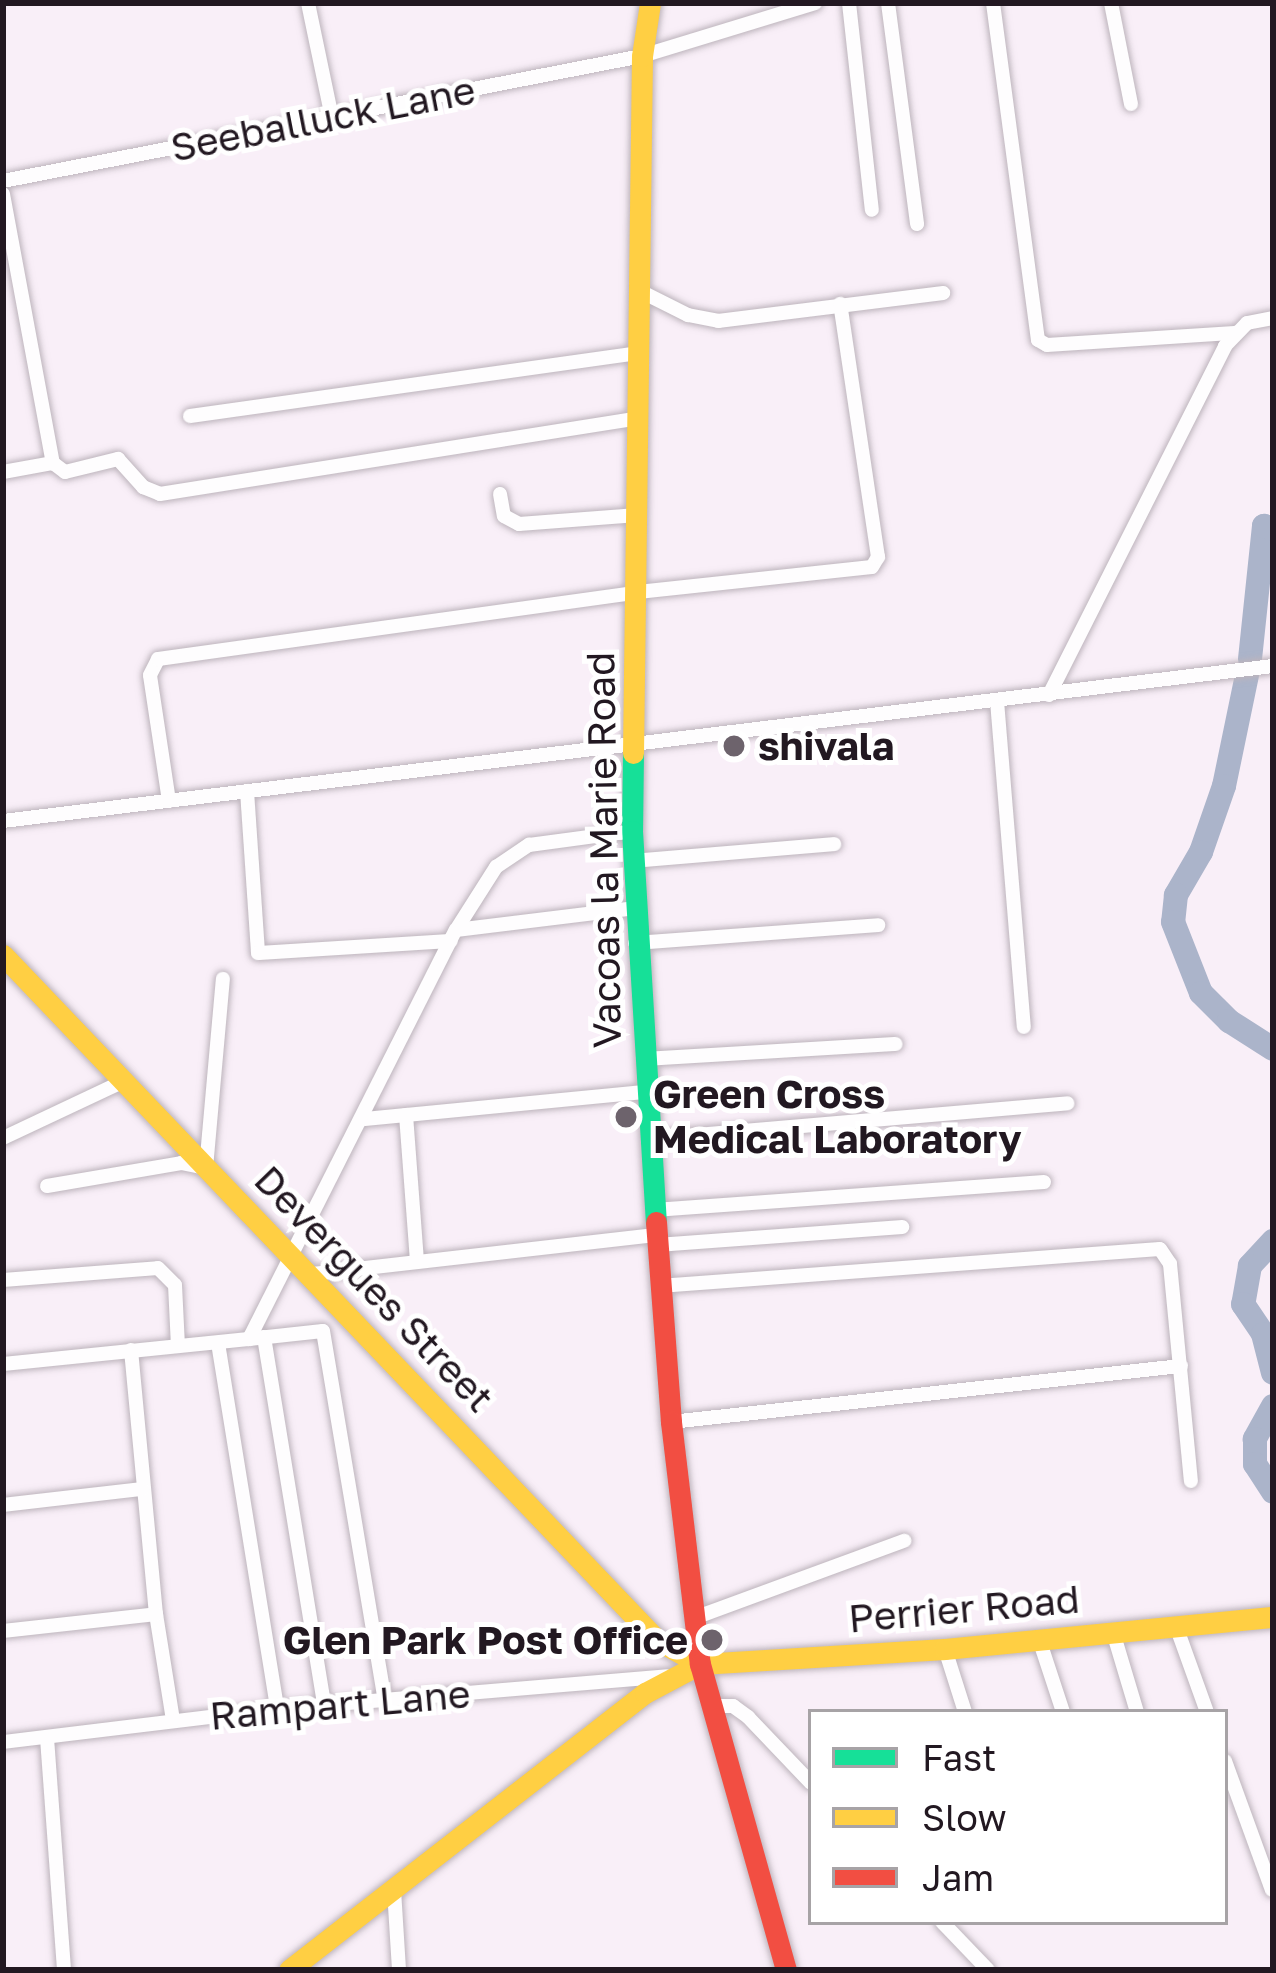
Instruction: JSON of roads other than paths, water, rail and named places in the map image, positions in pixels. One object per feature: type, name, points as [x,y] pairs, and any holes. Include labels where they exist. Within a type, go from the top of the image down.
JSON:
[{"type":"main road","name":"Vacoas la Marie Road","points":[[650,3],[643,56],[632,832],[645,1092],[671,1422],[700,1664],[785,1970]]},
{"type":"main road","name":"Devergues Street","points":[[3,955],[293,1253],[658,1640],[700,1664]]},
{"type":"main road","name":"Perrier Road","points":[[700,1664],[945,1649],[1273,1617]]},
{"type":"main road","points":[[289,1970],[645,1694],[700,1664]]},
{"type":"street","points":[[308,3],[332,118]]},
{"type":"street","name":"Seeballuck Lane","points":[[3,181],[643,56],[815,3]]},
{"type":"street","points":[[849,3],[872,210]]},
{"type":"street","points":[[888,3],[917,224]]},
{"type":"street","points":[[993,3],[1038,340],[1047,345],[1235,333]]},
{"type":"street","points":[[1111,3],[1132,104]]},
{"type":"street","points":[[3,194],[53,464]]},
{"type":"street","points":[[640,292],[688,315],[718,321],[943,292]]},
{"type":"street","points":[[169,801],[150,675],[158,659],[876,564],[840,304]]},
{"type":"street","points":[[1048,695],[1235,333],[1247,323],[1273,318]]},
{"type":"street","points":[[190,416],[640,353]]},
{"type":"street","points":[[3,472],[53,464],[65,472],[118,459],[143,488],[160,494],[640,418]]},
{"type":"street","points":[[500,494],[504,516],[519,524],[638,515]]},
{"type":"street","points":[[3,821],[1273,666]]},
{"type":"street","points":[[997,701],[1024,1027]]},
{"type":"street","points":[[247,791],[258,953],[453,936],[634,908]]},
{"type":"street","points":[[323,1705],[257,1338],[293,1253],[453,936],[496,867],[530,844],[632,832]]},
{"type":"street","points":[[633,861],[834,844]]},
{"type":"street","points":[[635,943],[878,925]]},
{"type":"street","points":[[47,1186],[181,1163],[206,1168],[223,979]]},
{"type":"street","points":[[643,1059],[896,1044]]},
{"type":"street","points":[[3,1138],[124,1081]]},
{"type":"street","points":[[364,1119],[645,1092]]},
{"type":"street","points":[[651,1139],[1067,1103]]},
{"type":"street","points":[[406,1115],[417,1262]]},
{"type":"street","points":[[654,1210],[1044,1182]]},
{"type":"street","points":[[313,1274],[656,1240],[902,1227]]},
{"type":"street","points":[[659,1286],[1164,1251],[1191,1480]]},
{"type":"street","points":[[3,1280],[158,1268],[175,1285],[178,1346]]},
{"type":"street","points":[[3,1364],[361,1326]]},
{"type":"street","points":[[323,1331],[386,1700]]},
{"type":"street","points":[[218,1343],[277,1709]]},
{"type":"street","points":[[131,1350],[156,1614],[173,1720]]},
{"type":"street","points":[[671,1422],[1181,1366]]},
{"type":"street","points":[[3,1505],[142,1489]]},
{"type":"street","points":[[697,1617],[904,1541]]},
{"type":"street","points":[[3,1631],[156,1614]]},
{"type":"street","points":[[1176,1626],[1207,1709]]},
{"type":"street","points":[[1113,1632],[1136,1709]]},
{"type":"street","points":[[1040,1640],[1063,1709]]},
{"type":"street","points":[[945,1649],[964,1709]]},
{"type":"street","name":"Rampart Lane","points":[[3,1742],[277,1709],[679,1676]]},
{"type":"street","points":[[715,1706],[733,1706],[748,1717],[808,1780]]},
{"type":"street","points":[[47,1738],[64,1970]]},
{"type":"street","points":[[1228,1769],[1271,1890]]},
{"type":"street","points":[[394,1890],[398,1970]]},
{"type":"street","points":[[945,1925],[988,1970]]},
{"type":"waterway","points":[[1250,659],[1264,526],[1273,529]]},
{"type":"waterway","points":[[1247,675],[1224,786],[1201,852],[1176,895],[1173,922],[1201,993],[1229,1021],[1273,1049]]},
{"type":"waterway","points":[[1273,1241],[1250,1266],[1243,1304],[1263,1334],[1273,1373]]},
{"type":"waterway","points":[[1273,1406],[1255,1439],[1255,1464],[1273,1492]]},
{"type":"place","name":"shivala","points":[[734,746]]},
{"type":"place","name":"Green Cross Medical Laboratory","points":[[626,1117]]},
{"type":"place","name":"Glen Park Post Office","points":[[712,1640]]}]
